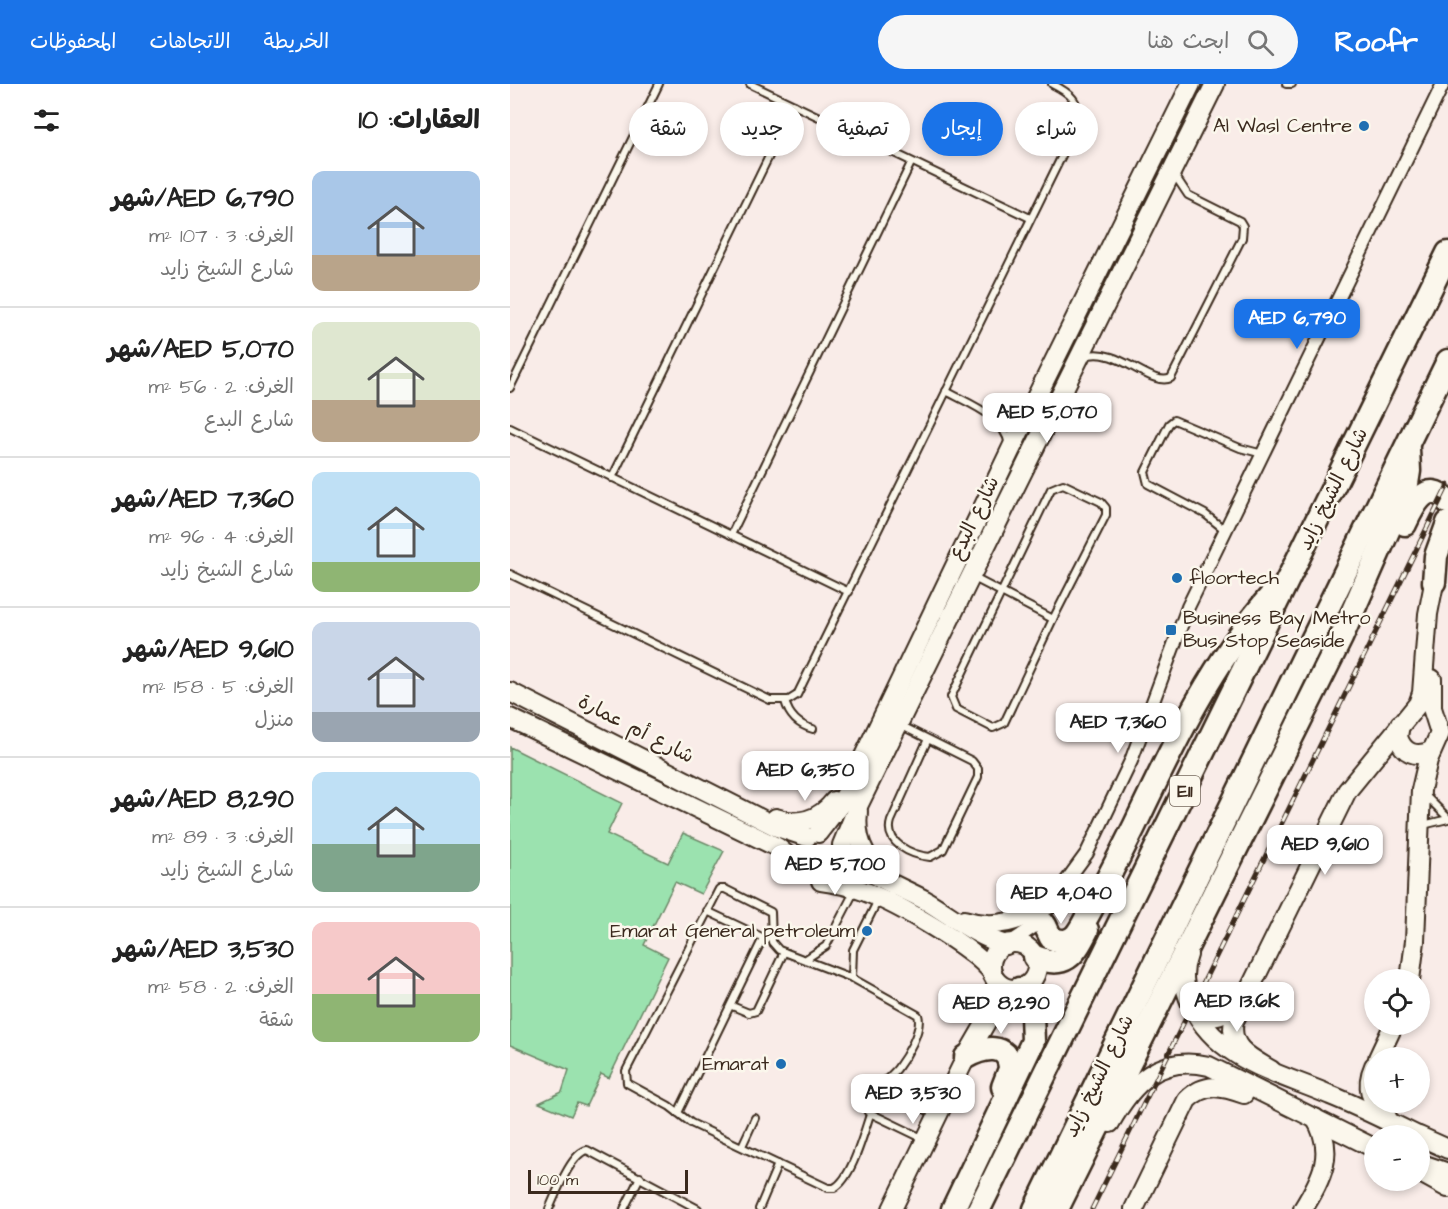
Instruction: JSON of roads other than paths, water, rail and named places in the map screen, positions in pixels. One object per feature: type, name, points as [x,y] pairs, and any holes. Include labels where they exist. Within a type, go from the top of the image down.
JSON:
[{"type":"highway","name":"شارع الشيخ زايد","points":[[979,1209],[1448,253]]},
{"type":"highway","name":"شارع الشيخ زايد","points":[[1035,1209],[1448,361]]},
{"type":"highway","points":[[1057,1209],[1196,924],[1207,909],[1341,638],[1406,490],[1409,471],[1408,443]]},
{"type":"highway","points":[[1341,638],[1383,572],[1416,501],[1431,493],[1441,495],[1448,502]]},
{"type":"highway","points":[[1441,573],[1436,556],[1448,523]]},
{"type":"highway","points":[[1046,915],[1051,938],[1061,942],[1069,940],[1079,932],[1099,898],[1164,766],[1219,665],[1252,617],[1292,574]]},
{"type":"highway","points":[[1035,956],[1052,962],[1068,958],[1074,953],[1092,919],[1099,898]]},
{"type":"highway","points":[[953,1209],[1033,1041],[1032,1015],[1015,989]]},
{"type":"highway","points":[[966,1057],[979,1050],[992,1047],[1005,1053],[1009,1059],[1009,1073],[994,1105],[993,1128]]},
{"type":"street","name":"شارع البدع","points":[[812,835],[837,811],[1025,420],[1191,84]]},
{"type":"street","name":"شارع البدع","points":[[843,846],[859,804],[1215,84]]},
{"type":"street","points":[[966,1057],[985,1008],[995,953],[1028,933],[1046,915],[1063,886],[1087,853],[1131,761],[1179,628],[1443,84]]},
{"type":"street","points":[[1014,488],[1015,470],[1032,433],[1032,426],[1025,420]]},
{"type":"street","points":[[1271,1070],[1244,1054],[1235,1042],[1233,1028],[1244,999],[1347,791],[1405,719],[1422,693],[1448,537]]},
{"type":"street","points":[[1372,758],[1407,751],[1425,754],[1436,746],[1440,734],[1431,701],[1434,632],[1441,573]]},
{"type":"street","name":"شارع أم عمارة","points":[[510,692],[736,804],[777,827],[812,835]]},
{"type":"street","points":[[1405,719],[1425,713],[1436,721]]},
{"type":"street","points":[[510,718],[777,848],[798,864],[809,877],[856,888],[879,898],[971,951],[1000,984],[1015,989]]},
{"type":"street","points":[[1405,719],[1398,737],[1407,751],[1421,790]]},
{"type":"street","points":[[1411,969],[1415,941],[1421,790],[1431,751]]},
{"type":"street","points":[[736,804],[791,822],[811,819],[829,807],[859,762]]},
{"type":"street","points":[[859,804],[857,832],[868,858],[882,872],[906,885],[923,900]]},
{"type":"street","points":[[798,864],[800,846],[812,835],[831,835],[863,868],[948,914],[977,934],[1007,945],[1023,945],[1035,956]]},
{"type":"street","points":[[821,880],[833,877],[842,867],[843,846]]},
{"type":"street","points":[[892,1209],[966,1057],[999,1000],[1034,976],[1035,956],[1046,915],[1063,886]]},
{"type":"street","points":[[1207,909],[1183,974],[1193,1008],[1204,1025],[1223,1046],[1250,1063],[1334,1096],[1396,1125]]},
{"type":"street","points":[[948,914],[975,923],[994,925],[1046,915]]},
{"type":"street","points":[[1193,1008],[1203,1016],[1216,1017],[1227,1014],[1244,999]]},
{"type":"street","points":[[1071,1181],[1085,1167],[1127,1097],[1155,1070],[1169,1064],[1188,1062],[1209,1066],[1364,1143]]},
{"type":"street","points":[[1334,1096],[1354,1091],[1364,1078]]},
{"type":"street","points":[[1134,1209],[1183,1107],[1194,1093],[1219,1086],[1278,1101]]},
{"type":"street","points":[[1383,1113],[1398,1125]]},
{"type":"street","points":[[1303,1209],[1319,1180],[1326,1158],[1324,1137],[1315,1119]]},
{"type":"street","points":[[1430,1141],[1448,1149]]},
{"type":"street","points":[[1430,1172],[1445,1184]]},
{"type":"street","points":[[1430,1177],[1445,1184]]},
{"type":"lane","points":[[510,388],[658,84]]},
{"type":"lane","points":[[750,84],[788,102]]},
{"type":"lane","points":[[510,574],[770,700],[785,701],[797,695],[1078,123],[1080,114],[1074,98],[1052,84]]},
{"type":"lane","points":[[1286,84],[1292,84]]},
{"type":"lane","points":[[804,110],[1030,218]]},
{"type":"lane","points":[[612,478],[769,156]]},
{"type":"lane","points":[[731,534],[911,163]]},
{"type":"lane","points":[[1079,359],[1103,353],[1160,380],[1171,378],[1242,238],[1244,232],[1240,221],[1188,195],[1177,183],[1172,169]]},
{"type":"lane","points":[[946,391],[982,411],[1004,429],[1010,453]]},
{"type":"lane","points":[[982,411],[1025,420]]},
{"type":"lane","points":[[1225,530],[1205,514],[1148,484],[1145,472],[1169,424],[1174,420],[1236,446],[1263,454]]},
{"type":"lane","points":[[510,428],[849,592]]},
{"type":"lane","points":[[1063,483],[1101,502],[1106,508],[1106,515],[1053,619],[1004,723],[993,728],[956,709],[951,697],[1051,489],[1063,483]]},
{"type":"lane","points":[[971,576],[1053,619]]},
{"type":"lane","points":[[785,701],[788,713],[797,722],[813,729]]},
{"type":"lane","points":[[900,725],[928,739],[972,761],[979,773],[942,850],[930,857],[895,843],[889,832],[891,821],[928,739]]},
{"type":"lane","points":[[1421,790],[1432,805],[1448,818]]},
{"type":"lane","points":[[1420,826],[1448,818]]},
{"type":"lane","points":[[806,959],[826,946],[856,888]]},
{"type":"lane","points":[[706,911],[772,942],[784,952],[852,978],[918,1015],[919,1026],[903,1060],[881,1086],[868,1112],[864,1137],[839,1185],[828,1188],[691,1123],[678,1113],[630,1086],[625,1075],[706,911],[717,892],[725,889],[771,912],[772,942]]},
{"type":"lane","points":[[852,978],[853,950],[879,898]]},
{"type":"lane","points":[[678,1113],[732,1006],[763,938]]},
{"type":"lane","points":[[732,1006],[749,1013],[756,1011],[784,952]]},
{"type":"lane","points":[[881,1086],[937,1116]]},
{"type":"lane","points":[[868,1112],[926,1140]]},
{"type":"lane","points":[[742,1146],[755,1118]]},
{"type":"lane","points":[[549,1209],[574,1158],[582,1151],[592,1152],[640,1177],[653,1187],[698,1209]]},
{"type":"lane","points":[[759,1209],[778,1164]]},
{"type":"lane","points":[[624,1209],[640,1177]]},
{"type":"railway","points":[[1092,1209],[1448,485]]},
{"type":"place","name":"Al Wasl Centre","points":[[1364,126]]},
{"type":"place","name":"floortech","points":[[1177,578]]},
{"type":"place","name":"Business Bay Metro Bus Stop Seaside","points":[[1171,630]]},
{"type":"place","name":"Emarat General petroleum","points":[[867,931]]},
{"type":"place","name":"Emarat","points":[[781,1064]]}]
